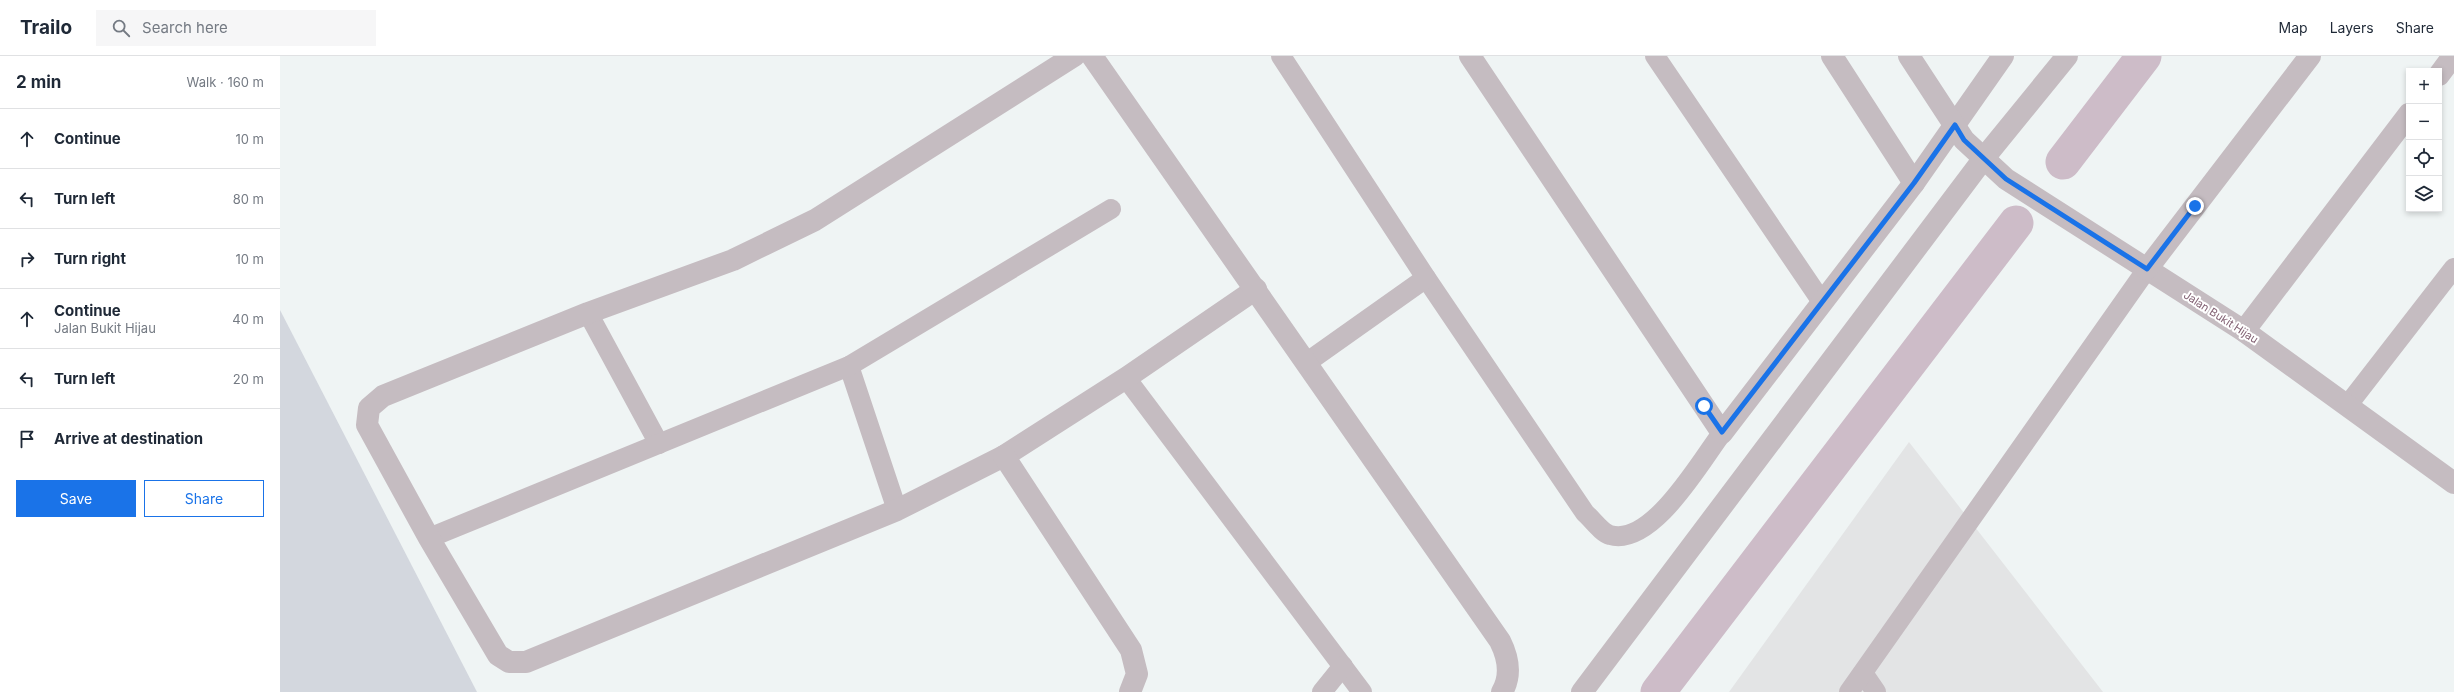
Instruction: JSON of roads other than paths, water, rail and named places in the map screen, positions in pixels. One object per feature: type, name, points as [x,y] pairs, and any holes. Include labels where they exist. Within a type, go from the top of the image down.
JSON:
[{"type":"street","points":[[1074,56],[815,220],[776,240],[733,260],[588,313],[383,396],[369,408],[367,425],[429,538],[498,655],[509,662],[526,662],[897,510],[1004,456],[1126,378],[1256,289]]},
{"type":"street","points":[[1092,56],[1256,289],[1500,641],[1507,656],[1508,670],[1502,692]]},
{"type":"street","points":[[1470,56],[1722,432],[1914,183],[1955,125],[1994,60]]},
{"type":"street","points":[[1832,56],[1914,183]]},
{"type":"street","name":"Jalan Bukit Hijau","points":[[1909,56],[1964,140],[2006,179],[2244,331],[2454,483]]},
{"type":"street","points":[[1582,692],[1984,158],[2067,56]]},
{"type":"street","points":[[2147,269],[2310,56]]},
{"type":"street","points":[[2442,71],[2453,56]]},
{"type":"street","points":[[2244,331],[2406,118]]},
{"type":"street","points":[[1004,456],[1131,650],[1137,674],[1130,692]]},
{"type":"lane","points":[[1281,56],[1426,278],[1585,513],[1608,535],[1624,537],[1639,532],[1662,513],[1722,432]]},
{"type":"lane","points":[[1655,56],[1822,302]]},
{"type":"lane","points":[[429,538],[849,366],[1111,209]]},
{"type":"lane","points":[[2347,406],[2454,268]]},
{"type":"lane","points":[[1849,692],[2147,269]]},
{"type":"lane","points":[[1306,363],[1426,278]]},
{"type":"lane","points":[[588,313],[659,444]]},
{"type":"lane","points":[[849,366],[897,510]]},
{"type":"lane","points":[[1126,378],[1362,692]]},
{"type":"lane","points":[[1322,692],[1343,666]]},
{"type":"lane","points":[[1863,672],[1876,692]]},
{"type":"waterway","points":[[2063,162],[2144,56]]},
{"type":"waterway","points":[[1658,692],[2016,223]]}]
